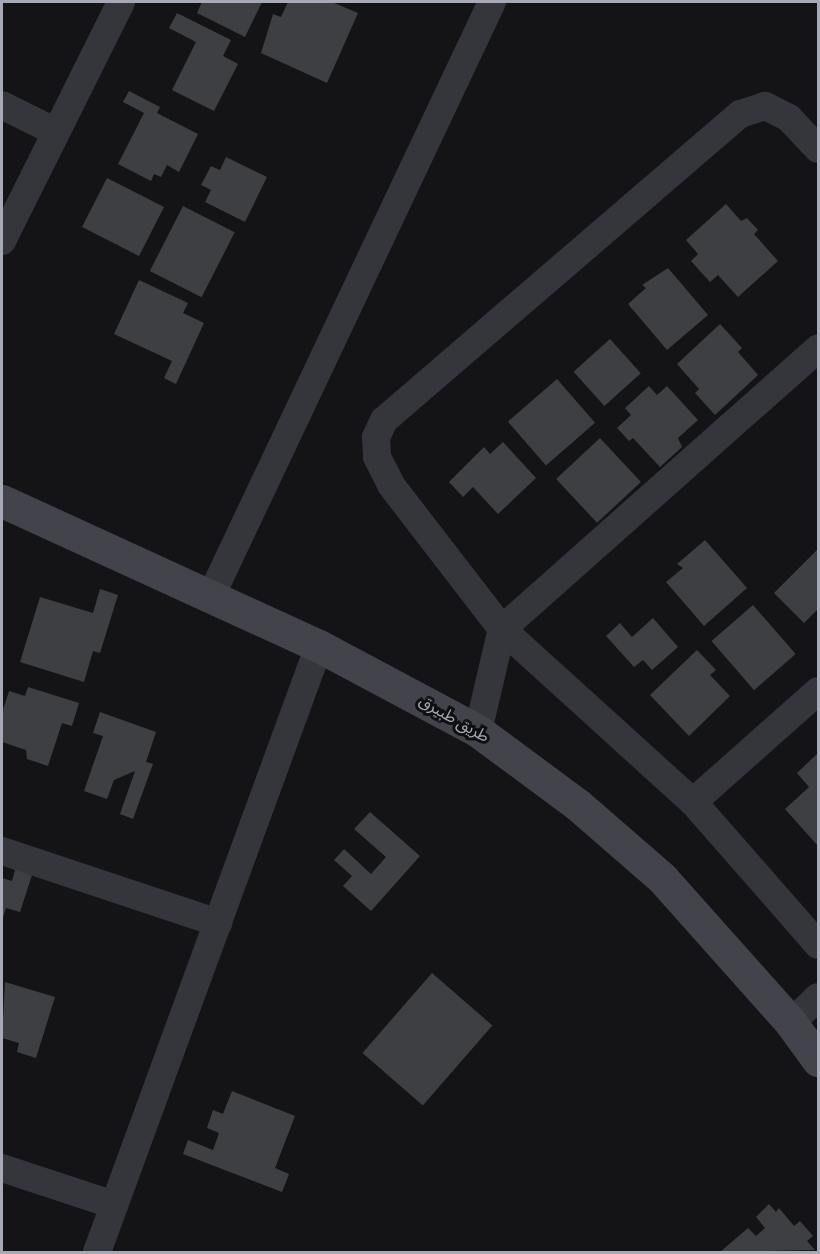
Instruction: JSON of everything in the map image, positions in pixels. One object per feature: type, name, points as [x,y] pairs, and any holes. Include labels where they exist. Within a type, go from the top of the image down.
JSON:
[{"type":"street","points":[[2,241],[121,2]]},
{"type":"street","points":[[211,596],[492,2]]},
{"type":"street","points":[[2,105],[56,132]]},
{"type":"street","points":[[819,149],[789,117],[765,106],[740,114],[384,420],[376,437],[377,457],[390,485],[502,629],[693,802],[819,945]]},
{"type":"street","points":[[478,731],[502,629],[819,348]]},
{"type":"street","name":"طريق طبيرق","points":[[2,501],[318,646],[478,731],[578,805],[662,878],[791,1023],[819,1060]]},
{"type":"street","points":[[97,1252],[318,646]]},
{"type":"street","points":[[693,802],[819,692]]},
{"type":"street","points":[[2,851],[218,923]]},
{"type":"street","points":[[791,1023],[819,997]]},
{"type":"street","points":[[2,1168],[114,1205]]},
{"type":"building","points":[[202,2],[262,2],[245,37],[197,13]]},
{"type":"building","points":[[288,2],[332,2],[358,13],[327,83],[261,53],[273,14],[281,17]]},
{"type":"building","points":[[177,13],[231,40],[223,56],[238,64],[214,111],[172,90],[196,42],[169,28]]},
{"type":"building","points":[[129,91],[160,107],[157,113],[198,134],[179,172],[167,165],[161,177],[154,174],[151,181],[118,164],[144,113],[123,102]]},
{"type":"building","points":[[226,157],[267,177],[245,222],[205,202],[211,190],[201,185],[211,166],[220,170]]},
{"type":"building","points":[[107,178],[164,207],[139,256],[82,227]]},
{"type":"building","points":[[726,204],[741,221],[747,218],[758,230],[754,234],[778,261],[738,297],[718,275],[710,282],[691,261],[698,254],[686,240]]},
{"type":"building","points":[[183,206],[235,232],[202,297],[150,271]]},
{"type":"building","points":[[668,268],[708,315],[667,350],[628,304],[646,288],[642,285]]},
{"type":"building","points":[[139,280],[188,303],[183,313],[204,323],[176,384],[164,378],[172,361],[114,334]]},
{"type":"building","points":[[720,324],[742,348],[738,352],[758,375],[715,415],[695,393],[699,389],[677,364]]},
{"type":"building","points":[[610,339],[641,373],[604,406],[574,372]]},
{"type":"building","points":[[557,379],[595,423],[546,465],[508,422]]},
{"type":"building","points":[[649,386],[657,395],[667,386],[698,420],[678,438],[682,447],[660,467],[633,438],[629,441],[617,428],[631,415],[625,408]]},
{"type":"building","points":[[600,438],[641,482],[597,523],[556,479]]},
{"type":"building","points":[[503,442],[536,478],[498,514],[473,487],[463,497],[449,482],[484,447],[490,454]]},
{"type":"building","points":[[705,540],[747,588],[704,626],[666,582],[683,568],[677,564]]},
{"type":"building","points":[[818,549],[818,609],[804,623],[774,593]]},
{"type":"building","points":[[100,589],[118,595],[100,653],[93,651],[84,682],[20,662],[40,597],[93,613]]},
{"type":"building","points":[[753,605],[796,654],[754,690],[711,641]]},
{"type":"building","points":[[653,618],[678,647],[652,670],[643,660],[634,667],[606,636],[620,623],[632,637]]},
{"type":"building","points":[[697,650],[716,670],[710,675],[730,696],[689,736],[650,695]]},
{"type":"building","points":[[28,687],[79,703],[72,726],[62,723],[48,766],[27,759],[26,750],[2,742],[2,713],[9,691],[25,696]]},
{"type":"building","points":[[100,712],[156,732],[146,762],[153,764],[133,819],[120,814],[135,771],[114,780],[107,799],[84,791],[103,736],[93,733]]},
{"type":"building","points":[[818,753],[818,846],[785,809],[809,787],[797,773]]},
{"type":"building","points":[[370,812],[420,856],[371,911],[343,886],[352,876],[334,860],[344,849],[371,874],[386,857],[354,829]]},
{"type":"building","points":[[16,866],[33,872],[20,912],[6,908],[2,921],[2,878],[12,881]]},
{"type":"building","points":[[432,973],[492,1025],[423,1105],[362,1053]]},
{"type":"building","points":[[5,982],[55,997],[36,1058],[17,1052],[19,1043],[2,1038]]},
{"type":"building","points":[[232,1091],[295,1116],[275,1168],[289,1174],[282,1192],[183,1154],[188,1140],[213,1150],[219,1133],[207,1128],[213,1110],[223,1114]]},
{"type":"building","points":[[769,1204],[776,1212],[779,1208],[794,1226],[800,1221],[813,1236],[807,1241],[815,1250],[720,1252],[748,1228],[756,1236],[765,1228],[756,1217]]}]
